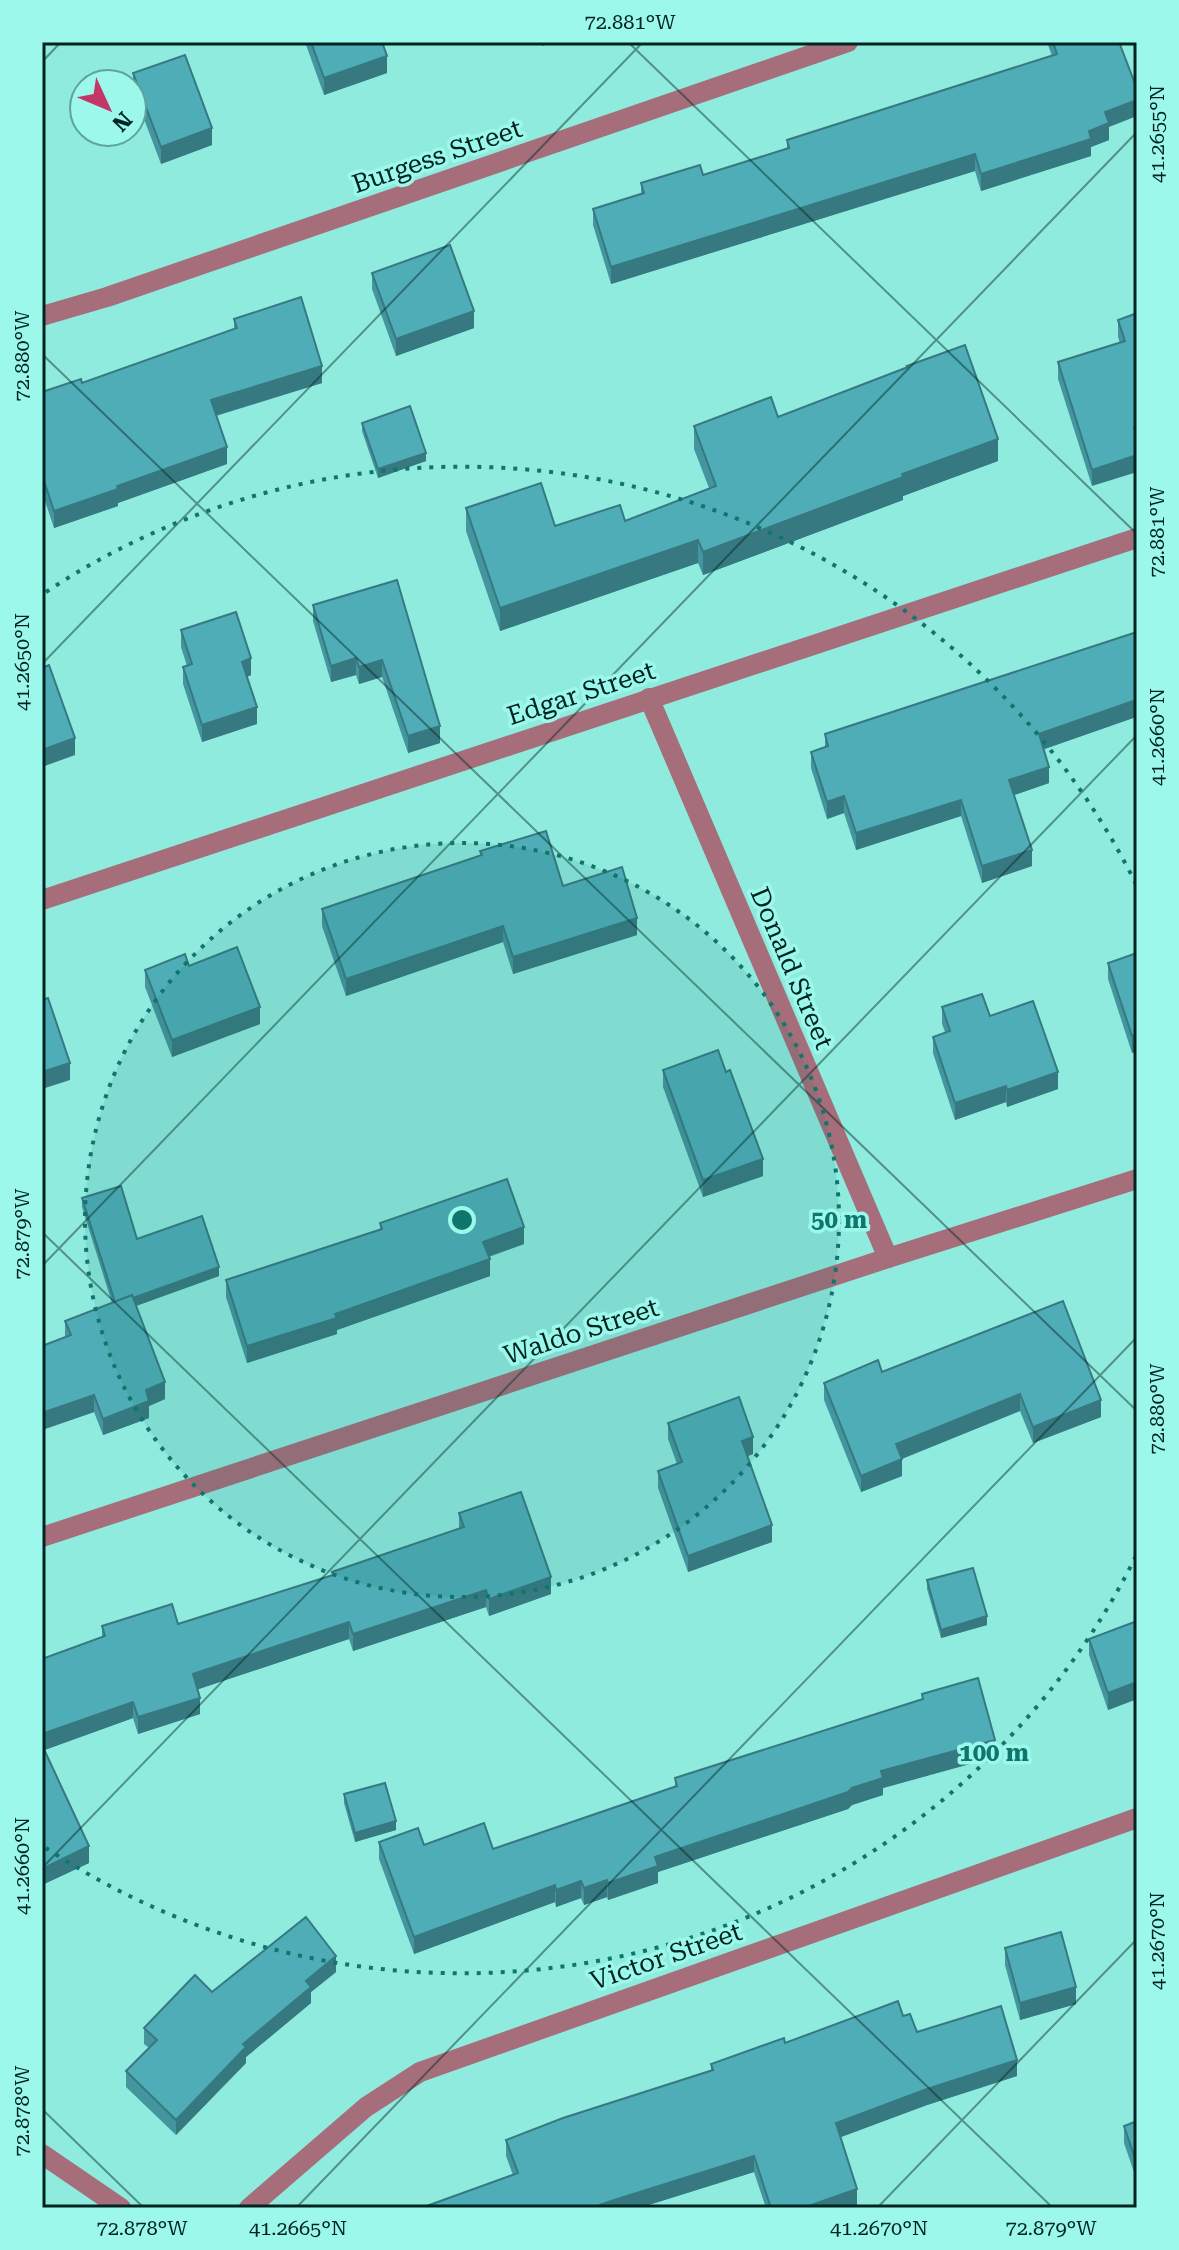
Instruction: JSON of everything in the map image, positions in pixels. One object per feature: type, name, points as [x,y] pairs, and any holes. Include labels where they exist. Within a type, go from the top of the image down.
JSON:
[{"type":"street","name":"Burgess Street","points":[[42,316],[107,297],[848,42]]},
{"type":"street","name":"Edgar Street","points":[[42,900],[1137,538]]},
{"type":"street","name":"Donald Street","points":[[649,698],[888,1258]]},
{"type":"street","name":"Waldo Street","points":[[42,1537],[1137,1179]]},
{"type":"street","name":"Victor Street","points":[[249,2208],[366,2107],[420,2072],[1137,1818]]},
{"type":"street","points":[[42,2154],[121,2208]]},
{"type":"building","points":[[311,42],[382,42],[387,56],[324,78]]},
{"type":"building","points":[[1053,42],[1119,42],[1137,89],[1137,100],[1105,112],[1109,123],[1089,131],[1091,139],[981,174],[975,154],[611,267],[593,209],[644,193],[641,183],[700,165],[703,175],[789,148],[787,140],[1057,54]]},
{"type":"building","points":[[185,55],[212,128],[161,147],[148,113],[147,68]]},
{"type":"building","points":[[450,245],[474,311],[396,339],[372,273]]},
{"type":"building","points":[[301,297],[322,366],[211,400],[227,447],[54,511],[42,475],[42,392],[81,379],[82,383],[237,328],[234,319]]},
{"type":"building","points":[[1137,313],[1137,427],[1134,428],[1137,455],[1092,470],[1058,362],[1125,341],[1118,320]]},
{"type":"building","points":[[965,345],[998,439],[703,552],[698,540],[500,608],[466,508],[541,483],[555,526],[620,505],[625,521],[716,486],[694,426],[771,397],[778,417]]},
{"type":"building","points":[[410,406],[426,453],[378,469],[362,423]]},
{"type":"building","points":[[397,580],[440,726],[408,736],[382,660],[359,667],[356,658],[331,666],[313,605]]},
{"type":"building","points":[[236,612],[251,658],[242,662],[257,707],[202,725],[183,667],[192,664],[181,630]]},
{"type":"building","points":[[1137,632],[1137,703],[1136,700],[1039,734],[1049,767],[1009,780],[1032,850],[982,866],[961,800],[856,833],[844,796],[827,802],[811,752],[828,746],[825,734]]},
{"type":"building","points":[[49,665],[75,738],[42,750],[42,668]]},
{"type":"building","points":[[546,831],[563,886],[622,867],[637,918],[513,957],[503,926],[346,979],[322,909],[482,855],[480,851]]},
{"type":"building","points":[[237,947],[260,1007],[172,1040],[145,970],[185,954],[189,966]]},
{"type":"building","points":[[1137,953],[1137,1034],[1132,1036],[1108,963]]},
{"type":"building","points":[[982,994],[990,1016],[1033,1001],[1058,1072],[1007,1090],[1006,1086],[955,1103],[933,1037],[950,1031],[942,1007]]},
{"type":"building","points":[[48,998],[70,1063],[42,1072],[42,1000]]},
{"type":"building","points":[[718,1050],[726,1072],[730,1070],[763,1159],[703,1180],[663,1070]]},
{"type":"building","points":[[507,1179],[524,1227],[483,1242],[490,1259],[335,1314],[337,1318],[247,1346],[226,1280],[382,1229],[380,1223]]},
{"type":"building","points":[[121,1186],[137,1239],[202,1216],[219,1267],[115,1302],[82,1198]]},
{"type":"building","points":[[132,1295],[165,1382],[146,1390],[149,1401],[103,1419],[94,1395],[42,1413],[42,1346],[71,1335],[65,1321]]},
{"type":"building","points":[[1063,1301],[1101,1400],[1033,1427],[1020,1394],[896,1444],[902,1459],[861,1476],[824,1383],[878,1360],[882,1372]]},
{"type":"building","points":[[739,1397],[753,1437],[742,1441],[772,1525],[688,1556],[658,1471],[682,1462],[668,1423]]},
{"type":"building","points":[[521,1492],[551,1577],[489,1599],[486,1590],[353,1634],[349,1622],[193,1674],[200,1698],[138,1717],[133,1702],[42,1734],[42,1659],[105,1636],[102,1626],[172,1604],[178,1624],[333,1575],[332,1572],[464,1527],[459,1513]]},
{"type":"building","points":[[973,1568],[987,1616],[941,1630],[927,1580]]},
{"type":"building","points":[[1137,1621],[1137,1682],[1108,1693],[1089,1639]]},
{"type":"building","points":[[978,1678],[995,1740],[881,1771],[883,1778],[655,1857],[658,1866],[608,1883],[607,1880],[584,1888],[581,1881],[556,1890],[555,1885],[414,1937],[379,1842],[418,1828],[424,1845],[484,1823],[493,1849],[677,1786],[675,1778],[923,1699],[922,1694]]},
{"type":"building","points":[[42,1745],[89,1846],[42,1869]]},
{"type":"building","points":[[385,1783],[396,1821],[355,1833],[344,1794]]},
{"type":"building","points":[[306,1917],[336,1956],[306,1981],[311,1987],[243,2044],[246,2047],[176,2120],[126,2071],[157,2040],[144,2028],[195,1975],[212,1992]]},
{"type":"building","points":[[1061,1932],[1076,1987],[1020,2003],[1005,1948]]},
{"type":"building","points":[[898,2001],[903,2016],[910,2014],[917,2032],[1001,2006],[1017,2060],[836,2123],[857,2189],[803,2208],[771,2208],[754,2156],[592,2208],[421,2208],[518,2173],[506,2140],[563,2118],[713,2070],[711,2064],[784,2038],[785,2043]]},
{"type":"building","points":[[1137,2121],[1137,2164],[1124,2126]]}]
